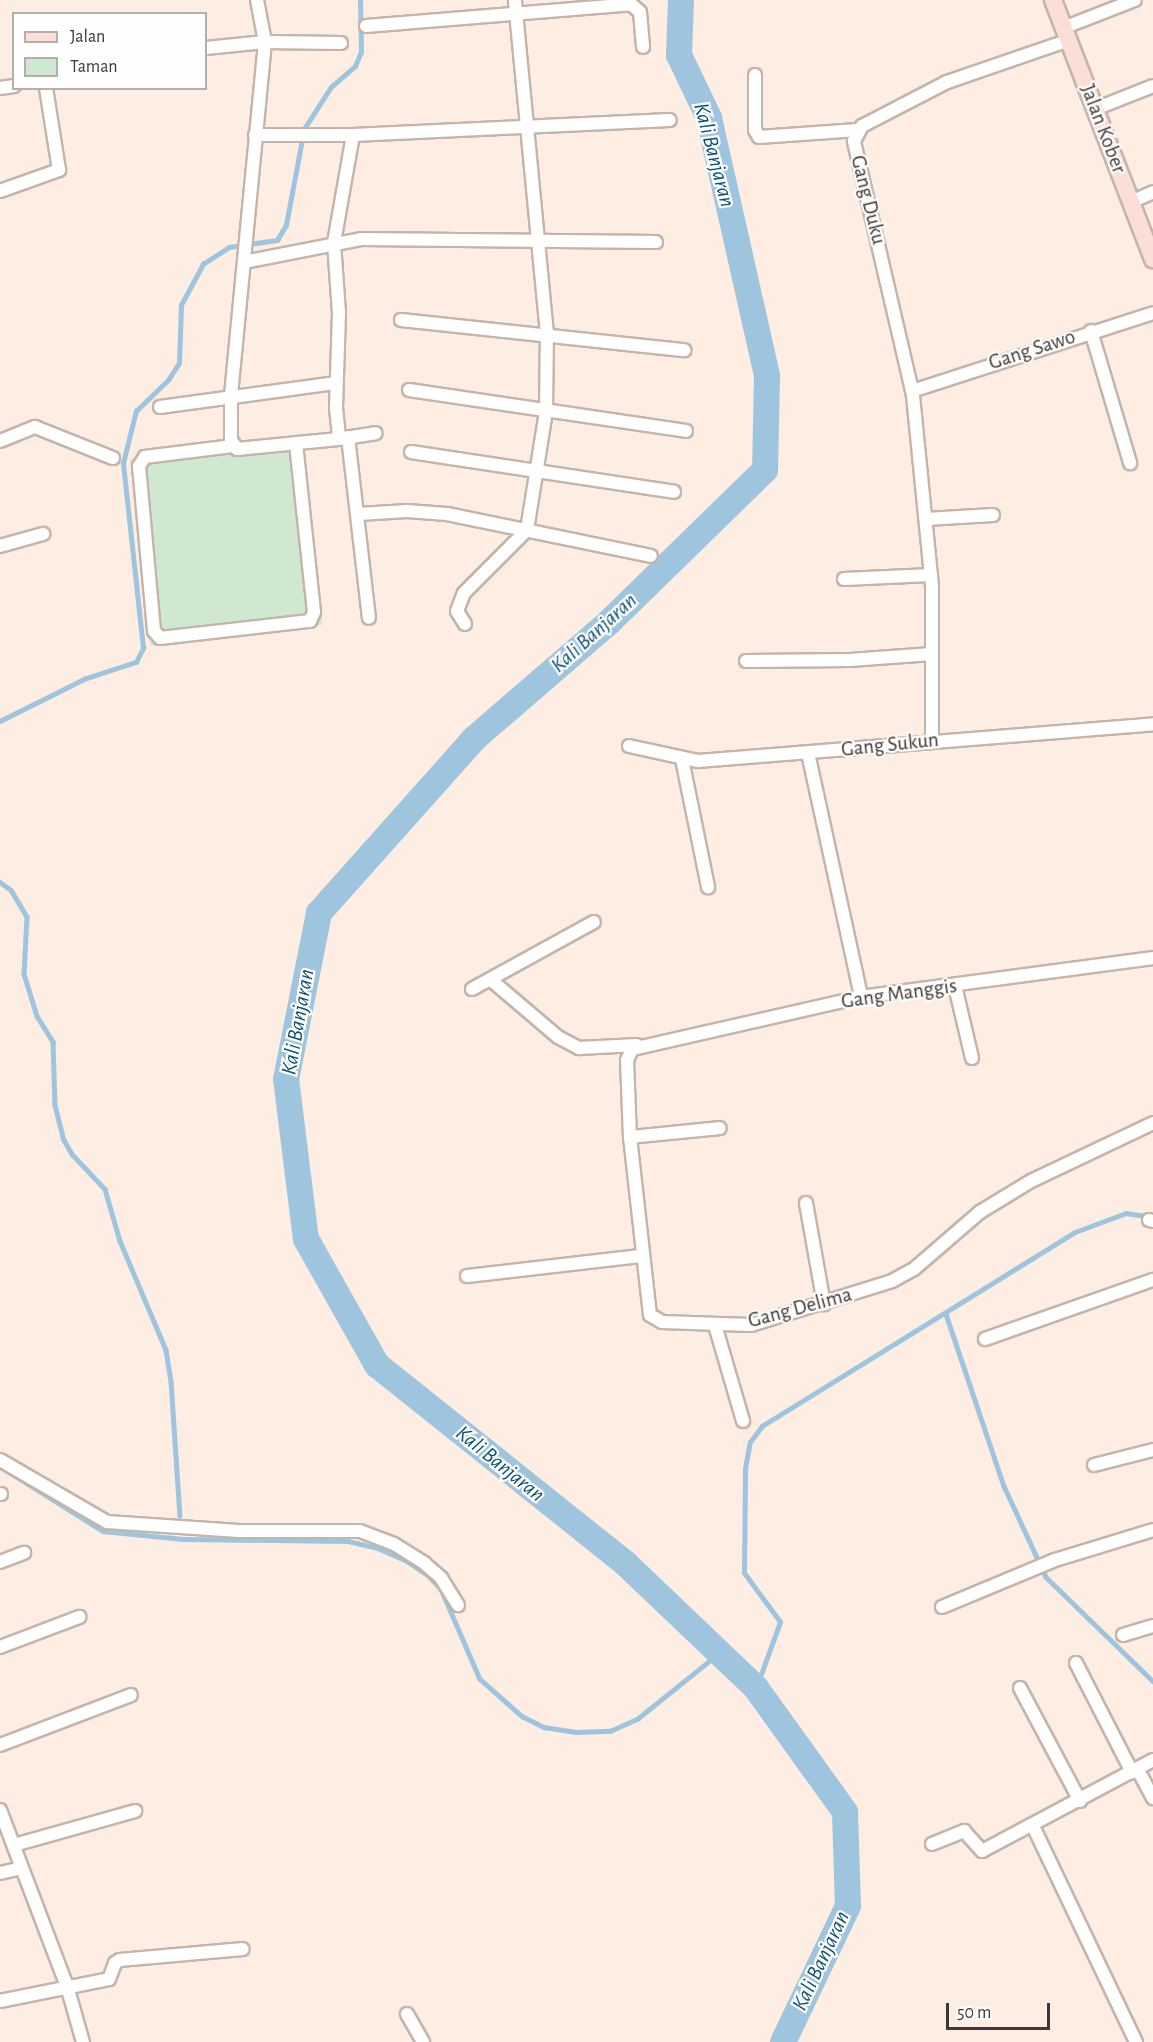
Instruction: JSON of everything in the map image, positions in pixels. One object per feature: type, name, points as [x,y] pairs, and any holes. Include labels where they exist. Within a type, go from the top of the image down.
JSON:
[{"type":"street","points":[[233,446],[231,395],[265,42],[257,0]]},
{"type":"street","name":"Jalan Kober","points":[[1053,0],[1153,259]]},
{"type":"street","name":"Gang Duku","points":[[932,741],[932,575],[912,391],[854,141],[858,130],[947,82],[1066,34],[1136,0]]},
{"type":"street","points":[[366,26],[515,6],[631,4],[640,12],[643,47]]},
{"type":"street","points":[[465,624],[457,611],[464,593],[527,530],[546,411],[547,334],[515,6]]},
{"type":"street","points":[[207,48],[265,42],[341,43]]},
{"type":"street","points":[[755,75],[755,130],[759,137],[858,130]]},
{"type":"street","points":[[1095,109],[1153,86]]},
{"type":"street","points":[[0,191],[59,170],[46,90]]},
{"type":"street","points":[[255,135],[312,133],[353,135],[670,120]]},
{"type":"street","points":[[353,135],[334,243],[339,312],[336,383],[343,438],[359,514],[369,618]]},
{"type":"street","points":[[1131,202],[1153,192]]},
{"type":"street","points":[[244,261],[334,243],[430,237],[656,242]]},
{"type":"street","name":"Gang Sawo","points":[[912,391],[1091,331],[1153,313]]},
{"type":"street","points":[[401,320],[684,350]]},
{"type":"street","points":[[1091,331],[1130,463]]},
{"type":"street","points":[[160,408],[231,395],[336,383]]},
{"type":"street","points":[[409,390],[686,430]]},
{"type":"street","points":[[0,441],[35,427],[112,458]]},
{"type":"street","points":[[296,443],[314,612],[310,621],[160,638],[154,631],[139,466],[146,457],[233,446],[237,449],[376,433]]},
{"type":"street","points":[[411,452],[536,474],[674,492]]},
{"type":"street","points":[[359,514],[407,511],[447,514],[651,556]]},
{"type":"street","points":[[926,519],[993,515]]},
{"type":"street","points":[[0,546],[43,534]]},
{"type":"street","points":[[844,579],[932,575]]},
{"type":"street","points":[[746,661],[850,660],[932,654]]},
{"type":"street","name":"Gang Sukun","points":[[629,746],[682,759],[808,753],[1153,724]]},
{"type":"street","points":[[808,753],[861,997]]},
{"type":"street","points":[[682,759],[708,887]]},
{"type":"street","points":[[472,989],[594,921]]},
{"type":"street","name":"Gang Manggis","points":[[491,980],[558,1037],[579,1048],[643,1045],[861,997],[1153,958]]},
{"type":"street","points":[[955,986],[972,1058]]},
{"type":"street","name":"Gang Delima","points":[[643,1045],[628,1053],[627,1060],[630,1137],[640,1256],[650,1315],[662,1322],[751,1325],[892,1281],[914,1269],[981,1212],[1030,1181],[1153,1123]]},
{"type":"street","points":[[630,1137],[720,1128]]},
{"type":"street","points":[[806,1203],[824,1304]]},
{"type":"street","points":[[467,1276],[574,1267],[640,1256]]},
{"type":"street","points":[[986,1339],[1153,1280]]},
{"type":"street","points":[[715,1325],[743,1421]]},
{"type":"street","points":[[1094,1465],[1153,1450]]},
{"type":"street","points":[[0,1460],[89,1515],[107,1522],[154,1527],[360,1531],[394,1544],[424,1563],[441,1578],[458,1605]]},
{"type":"street","points":[[942,1607],[1055,1560],[1153,1530]]},
{"type":"street","points":[[0,1562],[24,1553]]},
{"type":"street","points":[[0,1647],[79,1617]]},
{"type":"street","points":[[1123,1635],[1153,1626]]},
{"type":"street","points":[[1076,1663],[1135,1771],[1153,1798]]},
{"type":"street","points":[[1020,1689],[1080,1802]]},
{"type":"street","points":[[0,1745],[131,1695]]},
{"type":"street","points":[[932,1844],[964,1831],[982,1851],[1080,1802],[1153,1760]]},
{"type":"street","points":[[0,1810],[67,1986],[83,2042]]},
{"type":"street","points":[[14,1845],[135,1811]]},
{"type":"street","points":[[1033,1826],[1136,2042]]},
{"type":"street","points":[[0,1873],[21,1868]]},
{"type":"street","points":[[0,2001],[109,1979],[115,1963],[120,1960],[243,1949]]},
{"type":"street","points":[[407,2014],[423,2042]]},
{"type":"green space","points":[[302,444],[322,625],[151,646],[130,460]]},
{"type":"waterway","points":[[0,721],[84,679],[136,662],[143,648],[123,463],[136,411],[168,380],[179,363],[181,305],[203,264],[229,247],[277,240],[286,225],[304,129],[331,87],[355,66],[361,52],[360,0]]},
{"type":"waterway","name":"Kali Banjaran","points":[[681,0],[679,55],[709,118],[767,376],[765,470],[607,624],[474,739],[319,913],[286,1079],[306,1239],[377,1365],[626,1564],[756,1688],[845,1812],[848,1906],[783,2042]]},
{"type":"waterway","points":[[0,882],[11,890],[27,917],[24,974],[37,1016],[53,1042],[55,1105],[64,1140],[72,1154],[105,1189],[120,1241],[166,1350],[171,1381],[180,1516]]},
{"type":"waterway","points":[[756,1688],[780,1622],[744,1573],[745,1469],[750,1442],[762,1426],[1075,1232],[1126,1213],[1150,1217]]},
{"type":"waterway","points":[[946,1314],[1004,1486],[1046,1577],[1153,1681]]},
{"type":"waterway","points":[[6,1470],[103,1531],[183,1539],[348,1541],[378,1548],[407,1561],[428,1575],[441,1589],[480,1679],[522,1716],[544,1727],[576,1732],[610,1731],[637,1719],[719,1653]]}]
